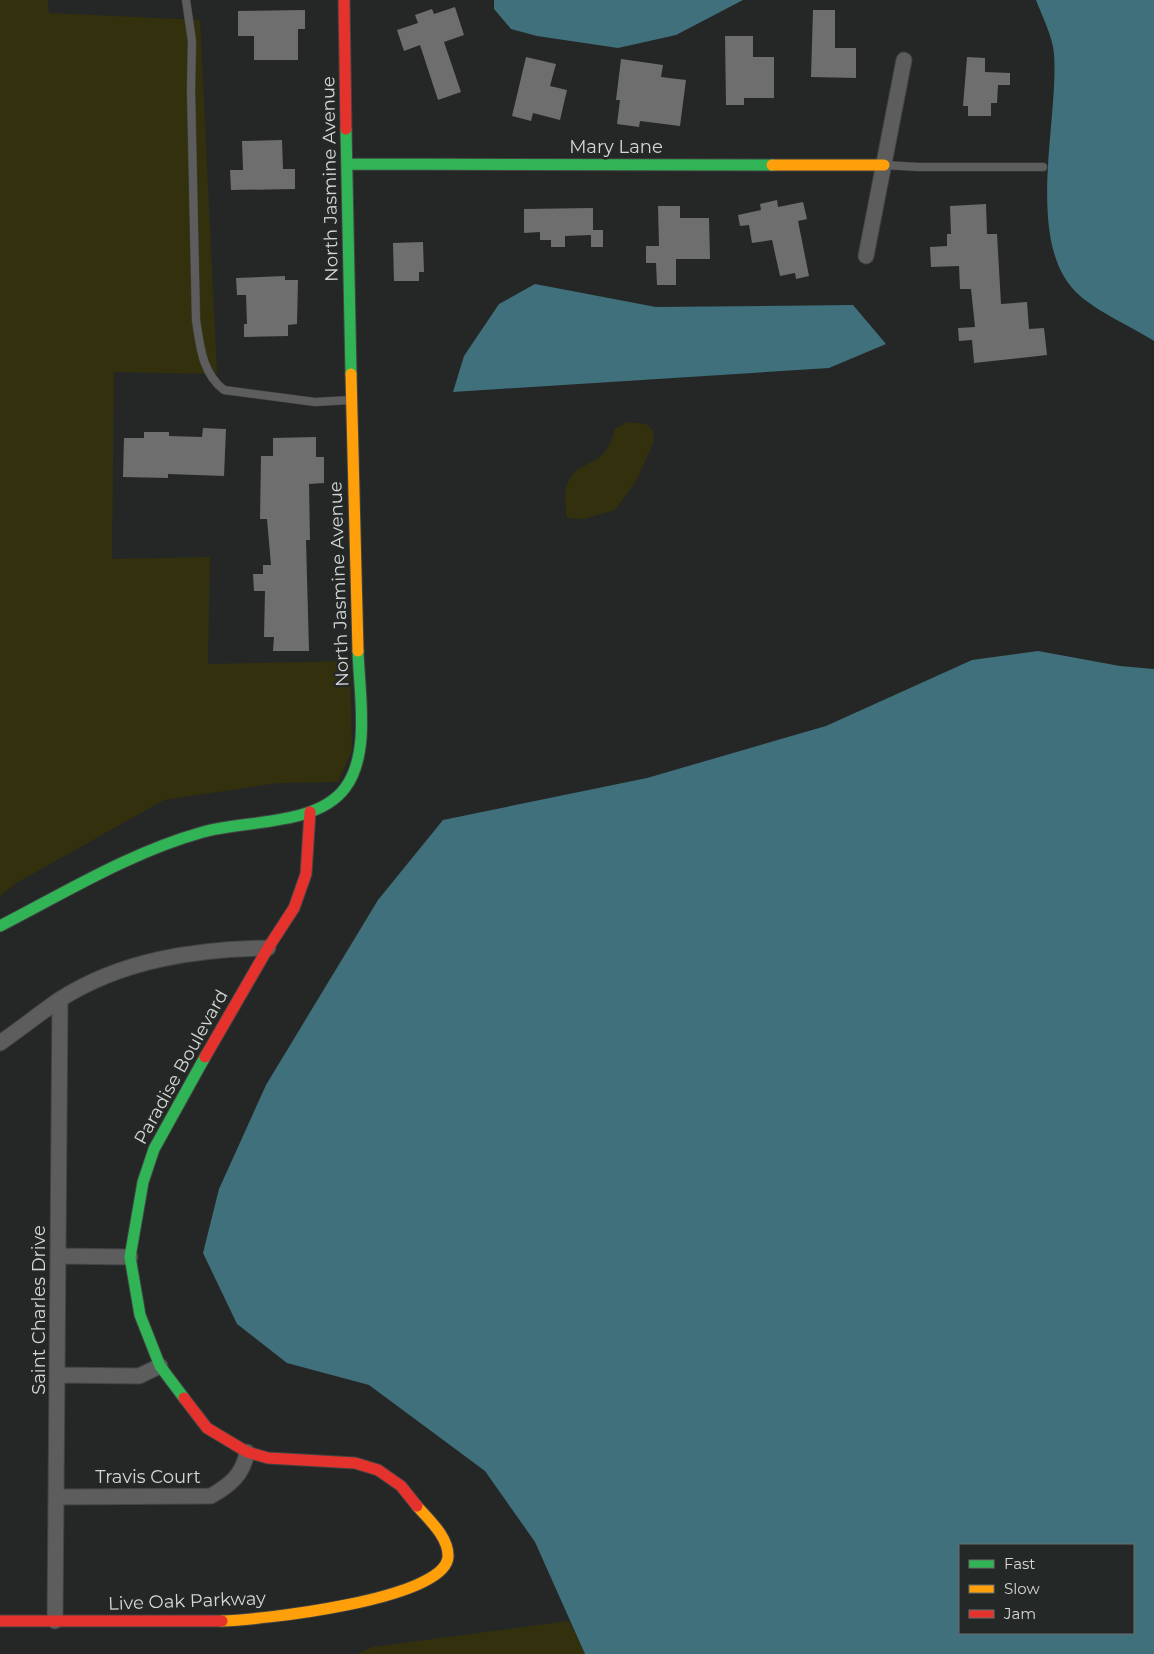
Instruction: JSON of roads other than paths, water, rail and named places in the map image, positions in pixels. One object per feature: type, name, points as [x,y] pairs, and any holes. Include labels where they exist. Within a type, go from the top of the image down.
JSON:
[{"type":"street","name":"North Jasmine Avenue","points":[[0,926],[141,854],[204,832],[310,812],[335,799],[356,773],[361,746],[351,400],[344,0]]},
{"type":"street","points":[[866,256],[904,60]]},
{"type":"street","name":"Mary Lane","points":[[348,164],[884,165]]},
{"type":"street","name":"Paradise Boulevard","points":[[310,812],[308,859],[302,888],[290,915],[268,948],[154,1149],[143,1182],[130,1257],[140,1315],[160,1366],[207,1428],[247,1452],[268,1458],[355,1463],[378,1470],[401,1486],[441,1535],[448,1547],[448,1558]]},
{"type":"street","points":[[0,1043],[60,1000],[109,974],[141,964],[219,949],[268,948]]},
{"type":"street","name":"Saint Charles Drive","points":[[55,1621],[60,1000]]},
{"type":"street","points":[[58,1256],[130,1257]]},
{"type":"street","points":[[57,1375],[139,1376],[160,1366]]},
{"type":"street","name":"Travis Court","points":[[56,1497],[211,1496],[227,1486],[239,1475],[245,1465],[247,1452]]},
{"type":"street","name":"Live Oak Parkway","points":[[0,1621],[224,1621],[283,1615],[370,1600],[414,1587],[439,1574],[445,1567],[448,1558]]},
{"type":"lane","points":[[186,0],[192,41],[191,90],[196,320],[202,357],[214,382],[224,390],[315,402],[351,400]]},
{"type":"lane","points":[[884,165],[918,167],[1043,167]]},
{"type":"water","points":[[494,0],[743,0],[676,35],[618,48],[537,36],[511,29],[494,9]]},
{"type":"water","points":[[1036,0],[1154,0],[1154,341],[1105,313],[1079,295],[1062,273],[1052,246],[1048,215],[1047,181],[1054,82],[1054,54],[1049,34]]},
{"type":"water","points":[[535,284],[656,307],[853,305],[886,344],[829,368],[453,392],[464,356],[499,304]]},
{"type":"water","points":[[1038,651],[1120,666],[1154,669],[1154,1654],[585,1654],[535,1542],[485,1471],[369,1385],[287,1363],[237,1324],[203,1253],[219,1189],[266,1085],[378,900],[443,820],[647,778],[826,726],[972,660]]}]
